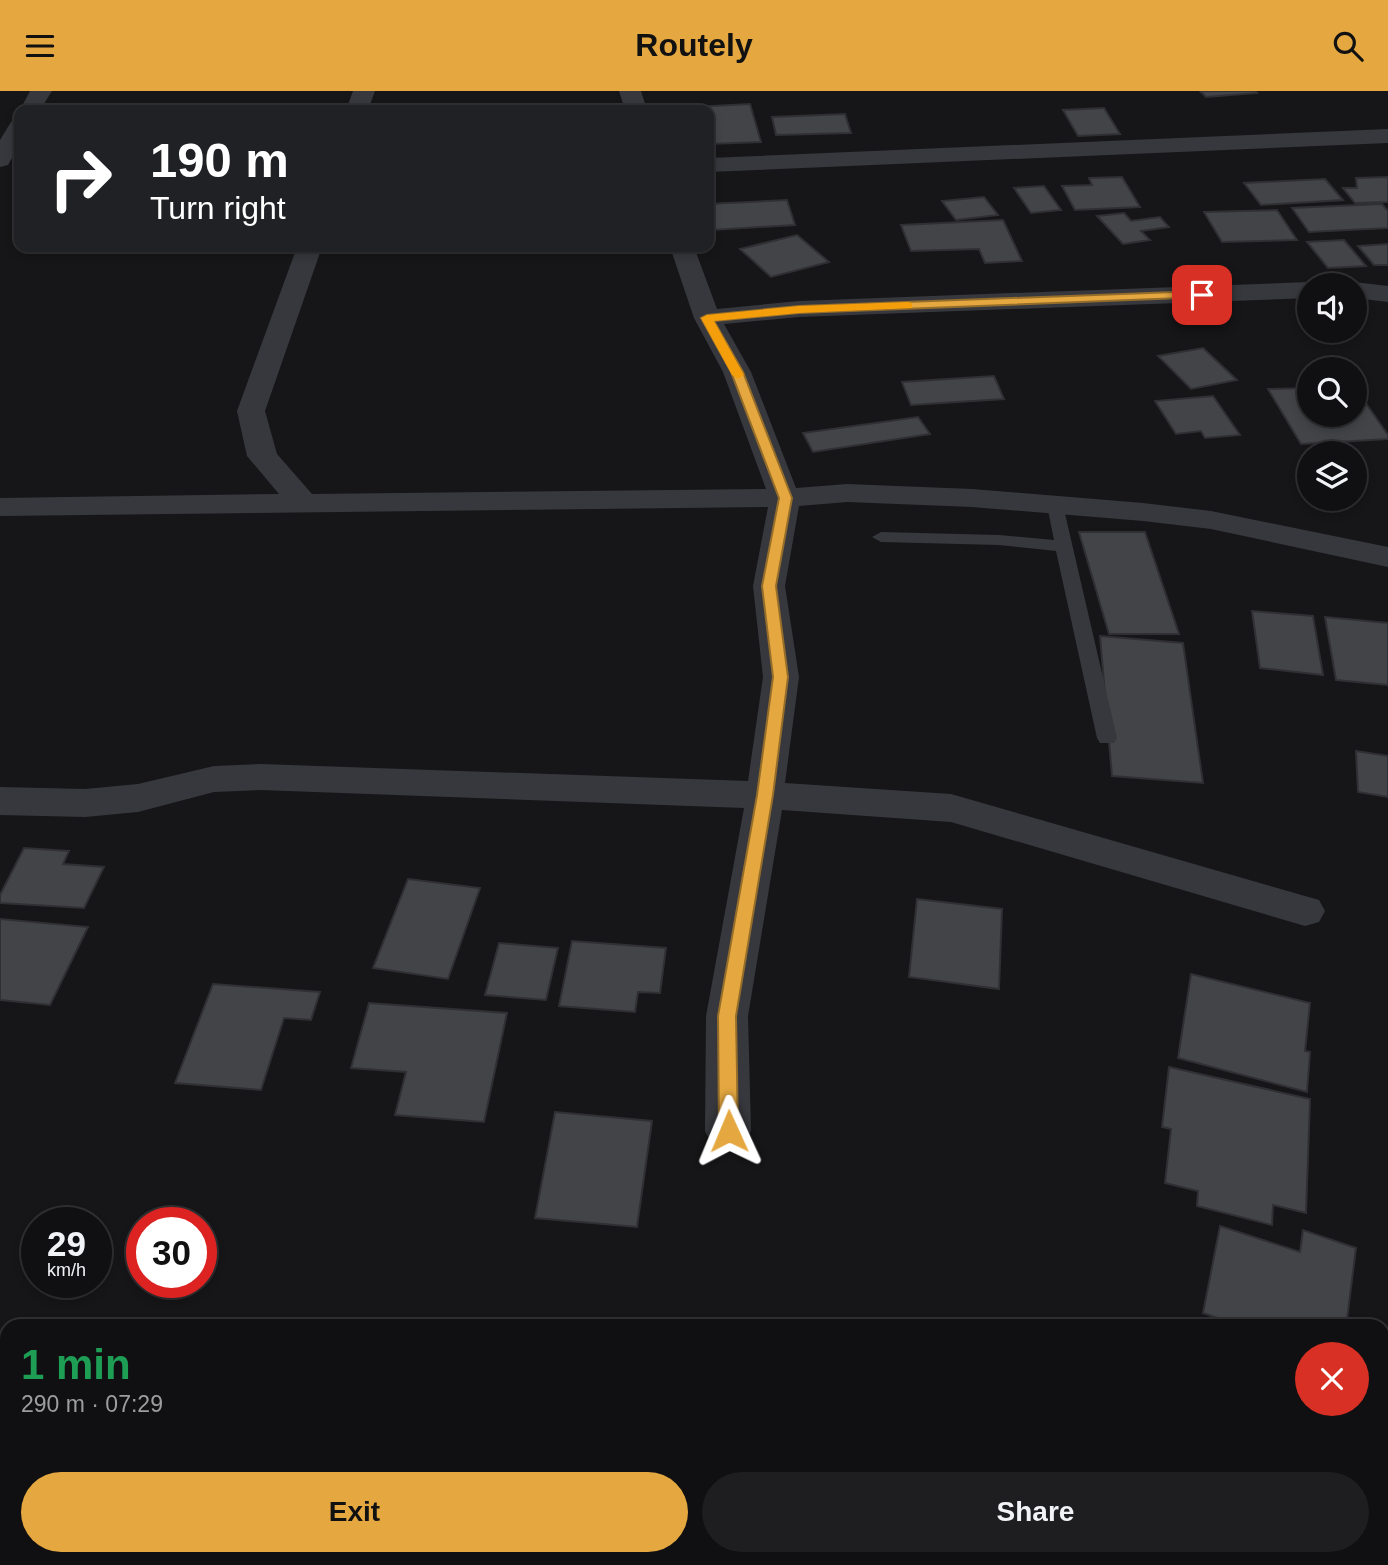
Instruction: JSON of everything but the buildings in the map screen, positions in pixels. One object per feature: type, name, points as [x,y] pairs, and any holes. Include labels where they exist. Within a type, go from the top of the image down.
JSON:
[{"type":"street","points":[[0,160],[14,136]]},
{"type":"street","points":[[714,165],[1388,136]]},
{"type":"street","points":[[303,503],[262,456],[251,411],[307,252]]},
{"type":"street","points":[[684,252],[707,318],[737,372],[786,498],[769,586],[781,677],[765,795],[727,1016],[729,1131]]},
{"type":"street","points":[[707,318],[799,309],[1297,290]]},
{"type":"street","points":[[1367,292],[1388,294]]},
{"type":"street","points":[[0,507],[786,498],[847,493],[972,498],[1211,520],[1388,558]]},
{"type":"street","points":[[0,801],[85,803],[138,798],[214,779],[261,777],[765,795],[951,808],[1305,911]]},
{"type":"lane","points":[[1055,505],[1107,738]]},
{"type":"lane","points":[[881,537],[999,540],[1063,546]]},
{"type":"slow traffic","points":[[738,375],[707,318],[799,309],[908,305]]},
{"type":"route","points":[[729,1131],[727,1016],[765,795],[781,677],[769,586],[786,498],[737,372],[707,318],[799,309],[1202,295]]}]
